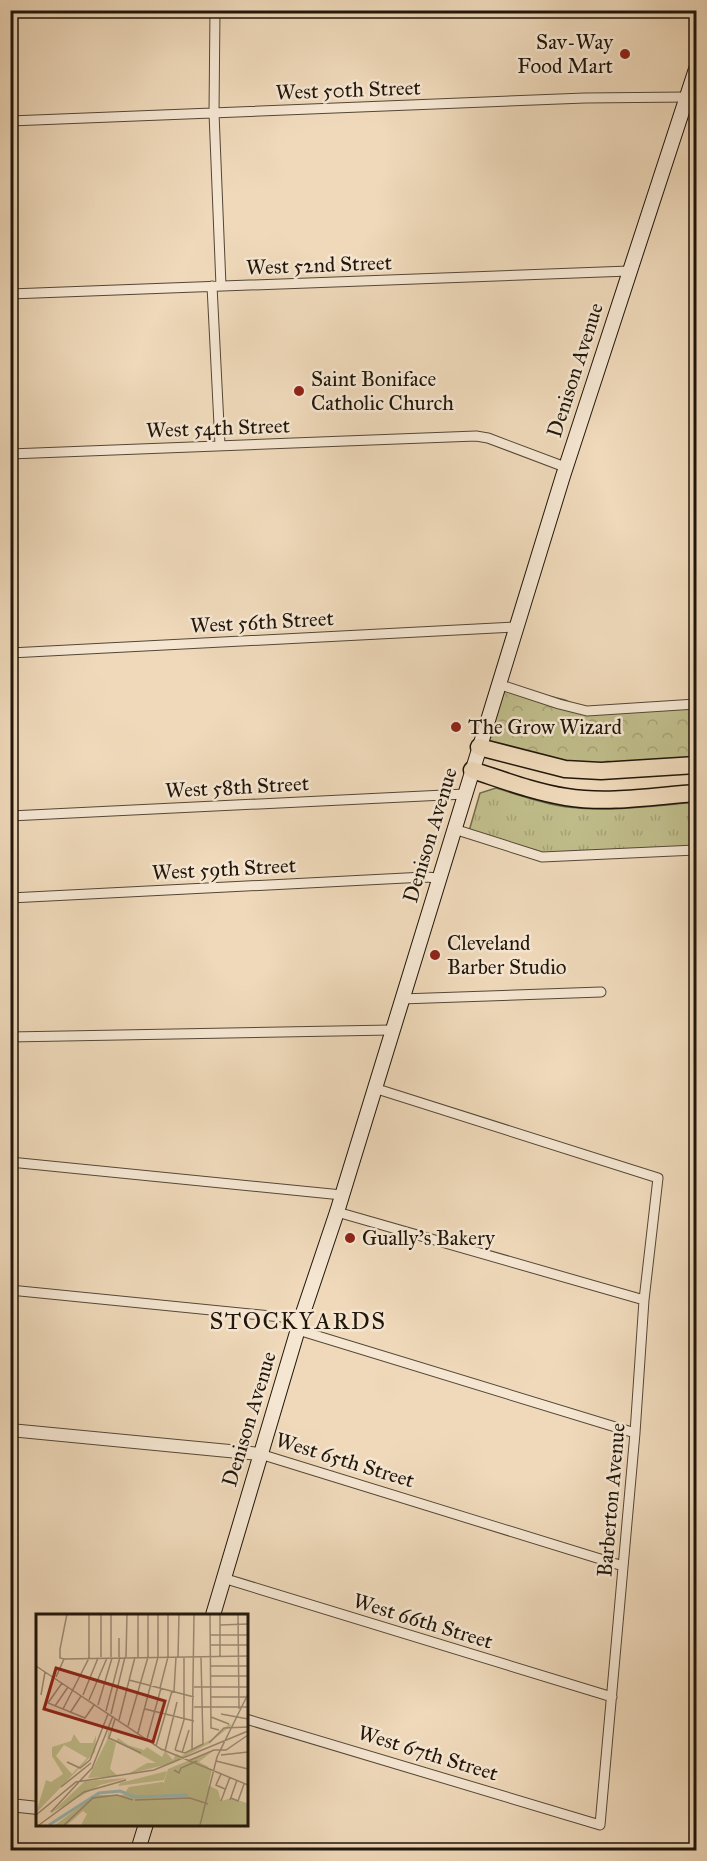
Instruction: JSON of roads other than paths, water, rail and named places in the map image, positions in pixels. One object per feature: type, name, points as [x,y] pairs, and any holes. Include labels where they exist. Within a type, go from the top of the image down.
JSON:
[{"type":"highway","points":[[479,747],[565,769],[601,771],[696,765]]},
{"type":"highway","points":[[472,770],[534,790],[568,797],[619,799],[696,793]]},
{"type":"main road","name":"Denison Avenue","points":[[213,1614],[299,1325],[337,1212],[400,999],[498,684],[629,271],[696,69]]},
{"type":"main road","points":[[138,1851],[146,1825]]},
{"type":"street","points":[[215,10],[214,113],[220,446]]},
{"type":"street","name":"West 50th Street","points":[[10,121],[585,98],[687,97]]},
{"type":"street","name":"West 52nd Street","points":[[10,294],[629,271]]},
{"type":"street","name":"West 54th Street","points":[[10,454],[476,436],[488,438],[566,467]]},
{"type":"street","name":"West 56th Street","points":[[10,653],[516,627]]},
{"type":"street","points":[[498,684],[587,711],[696,704]]},
{"type":"street","name":"West 58th Street","points":[[10,816],[465,794]]},
{"type":"street","points":[[454,829],[542,857],[696,850]]},
{"type":"street","name":"West 59th Street","points":[[10,898],[439,878]]},
{"type":"street","points":[[400,999],[601,993]]},
{"type":"street","points":[[10,1037],[391,1030]]},
{"type":"street","name":"Barberton Avenue","points":[[374,1088],[658,1178],[644,1300],[635,1433],[600,1825]]},
{"type":"street","points":[[10,1162],[342,1195]]},
{"type":"street","points":[[337,1212],[644,1300]]},
{"type":"street","points":[[10,1290],[299,1325],[635,1433]]},
{"type":"street","name":"West 65th Street","points":[[10,1430],[260,1454],[623,1566]]},
{"type":"street","name":"West 66th Street","points":[[223,1578],[612,1697]]},
{"type":"street","name":"West 67th Street","points":[[248,1720],[600,1825]]},
{"type":"street","points":[[10,1805],[36,1808]]},
{"type":"place","name":"Sav-Way Food Mart","points":[[625,54]]},
{"type":"place","name":"Saint Boniface Catholic Church","points":[[299,391]]},
{"type":"place","name":"The Grow Wizard","points":[[456,727]]},
{"type":"place","name":"Cleveland Barber Studio","points":[[435,955]]},
{"type":"place","name":"Gually's Bakery","points":[[350,1238]]},
{"type":"district","name":"STOCKYARDS","points":[[298,1321]]}]
